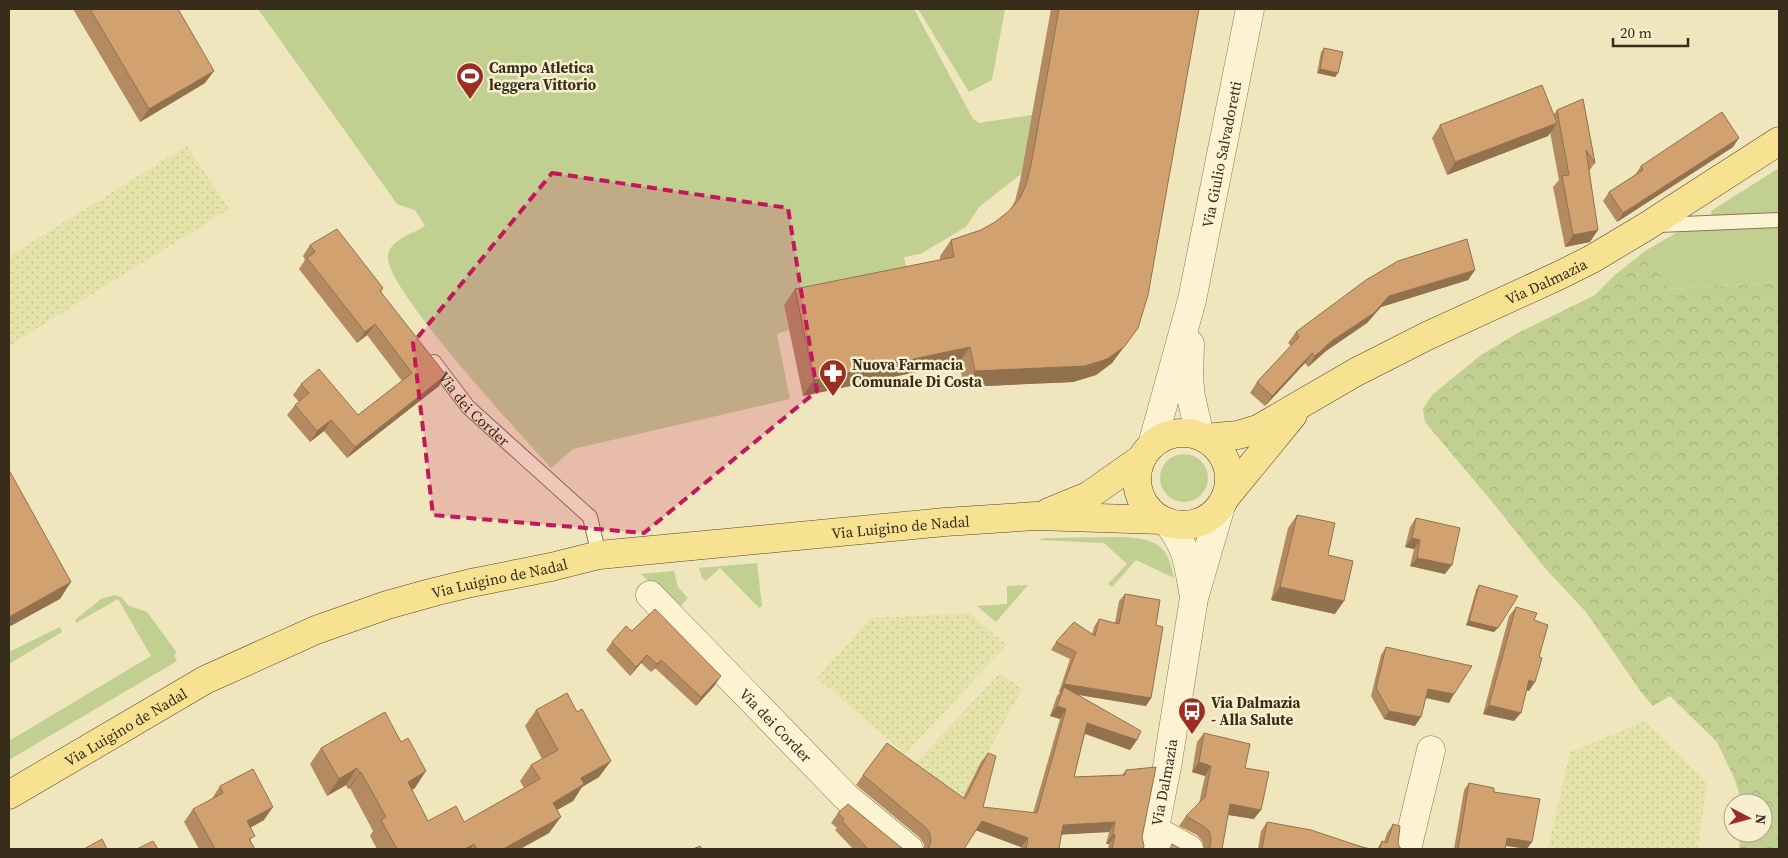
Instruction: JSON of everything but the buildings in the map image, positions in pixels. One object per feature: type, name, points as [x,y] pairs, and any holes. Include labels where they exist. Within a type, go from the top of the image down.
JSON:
[{"type":"main road","name":"Via Dalmazia","points":[[1202,437],[1238,435],[1258,428],[1356,372],[1428,336],[1566,272],[1647,226],[1779,141]]},
{"type":"main road","name":"Via Dalmazia","points":[[1222,503],[1302,403]]},
{"type":"main road","points":[[1188,433],[1202,437],[1216,447],[1227,465],[1229,486],[1222,503],[1210,517],[1196,523],[1182,525],[1164,521],[1150,511],[1142,500],[1137,486],[1138,472],[1147,451],[1162,438],[1175,434],[1188,433]]},
{"type":"main road","name":"Via Luigino de Nadal","points":[[1036,516],[1088,496],[1147,451]]},
{"type":"main road","name":"Via Luigino de Nadal","points":[[9,795],[205,680],[316,630],[379,608],[471,583],[599,555],[945,522],[1036,516],[1164,521]]},
{"type":"street","name":"Via Giulio Salvadoretti","points":[[1147,451],[1192,300],[1250,9]]},
{"type":"street","name":"Via Giulio Salvadoretti","points":[[1192,300],[1190,397],[1202,437]]},
{"type":"street","name":"Via Dalmazia","points":[[1153,840],[1168,761],[1194,598],[1222,503]]},
{"type":"street","name":"Via Dalmazia","points":[[1164,521],[1179,537],[1184,550],[1194,598]]},
{"type":"street","name":"Via dei Corder","points":[[650,595],[846,798],[909,849]]},
{"type":"street","points":[[1407,849],[1431,750]]},
{"type":"street","points":[[1153,840],[1189,849]]},
{"type":"lane","points":[[1647,226],[1779,220]]},
{"type":"lane","name":"Via dei Corder","points":[[427,354],[468,407],[590,517],[599,555]]},
{"type":"highlighted area","points":[[552,173],[788,208],[817,391],[644,533],[433,515],[413,343]]},
{"type":"shaded area","points":[[187,146],[229,209],[9,346],[9,256]]},
{"type":"shaded area","points":[[969,613],[1007,645],[905,754],[817,678],[871,618]]},
{"type":"shaded area","points":[[1000,673],[1022,689],[959,805],[907,772]]},
{"type":"shaded area","points":[[1645,721],[1707,783],[1698,849],[1548,849],[1570,752]]},
{"type":"green space","points":[[258,9],[914,9],[973,119],[979,123],[1032,115],[1021,174],[979,207],[966,227],[920,254],[904,257],[909,280],[784,305],[789,330],[777,334],[790,399],[573,449],[551,468],[486,396],[408,298],[392,272],[388,256],[397,241],[425,226],[415,210],[397,204]]},
{"type":"green space","points":[[918,9],[1005,9],[992,80],[969,92]]},
{"type":"green space","points":[[1779,168],[1779,282],[1669,289],[1645,251],[1681,230],[1712,217],[1711,211]]},
{"type":"green space","points":[[1645,251],[1669,289],[1779,282],[1779,849],[1739,849],[1740,843],[1773,843],[1773,793],[1739,793],[1735,780],[1717,742],[1670,696],[1653,706],[1641,692],[1586,612],[1545,568],[1425,422],[1423,409],[1432,395],[1481,355],[1516,334],[1595,295],[1615,275]]},
{"type":"green space","points":[[1179,454],[1189,454],[1201,461],[1208,473],[1208,483],[1201,495],[1189,502],[1179,502],[1171,498],[1164,491],[1160,483],[1160,473],[1164,465],[1171,458]]},
{"type":"green space","points":[[1123,537],[1144,539],[1158,546],[1168,558],[1174,578],[1136,560],[1112,587],[1108,584],[1127,564],[1104,543],[1038,540],[1044,538]]},
{"type":"green space","points":[[757,563],[762,606],[759,608],[720,568],[706,581],[702,578],[699,568]]},
{"type":"green space","points":[[674,571],[678,587],[688,598],[677,610],[641,574]]},
{"type":"green space","points":[[1028,585],[996,622],[977,606],[1007,604],[1007,586]]},
{"type":"green space","points":[[114,595],[121,597],[129,606],[147,612],[177,653],[174,655],[177,661],[9,760],[9,741],[151,656],[118,599],[76,623],[75,620],[101,599]]},
{"type":"green space","points":[[60,627],[62,632],[9,664],[9,652]]},
{"type":"place","name":"Campo Atletica leggera Vittorio","points":[[470,100]]},
{"type":"place","name":"Nuova Farmacia Comunale Di Costa","points":[[833,397]]},
{"type":"place","name":"Via Dalmazia - Alla Salute","points":[[1192,735]]}]
